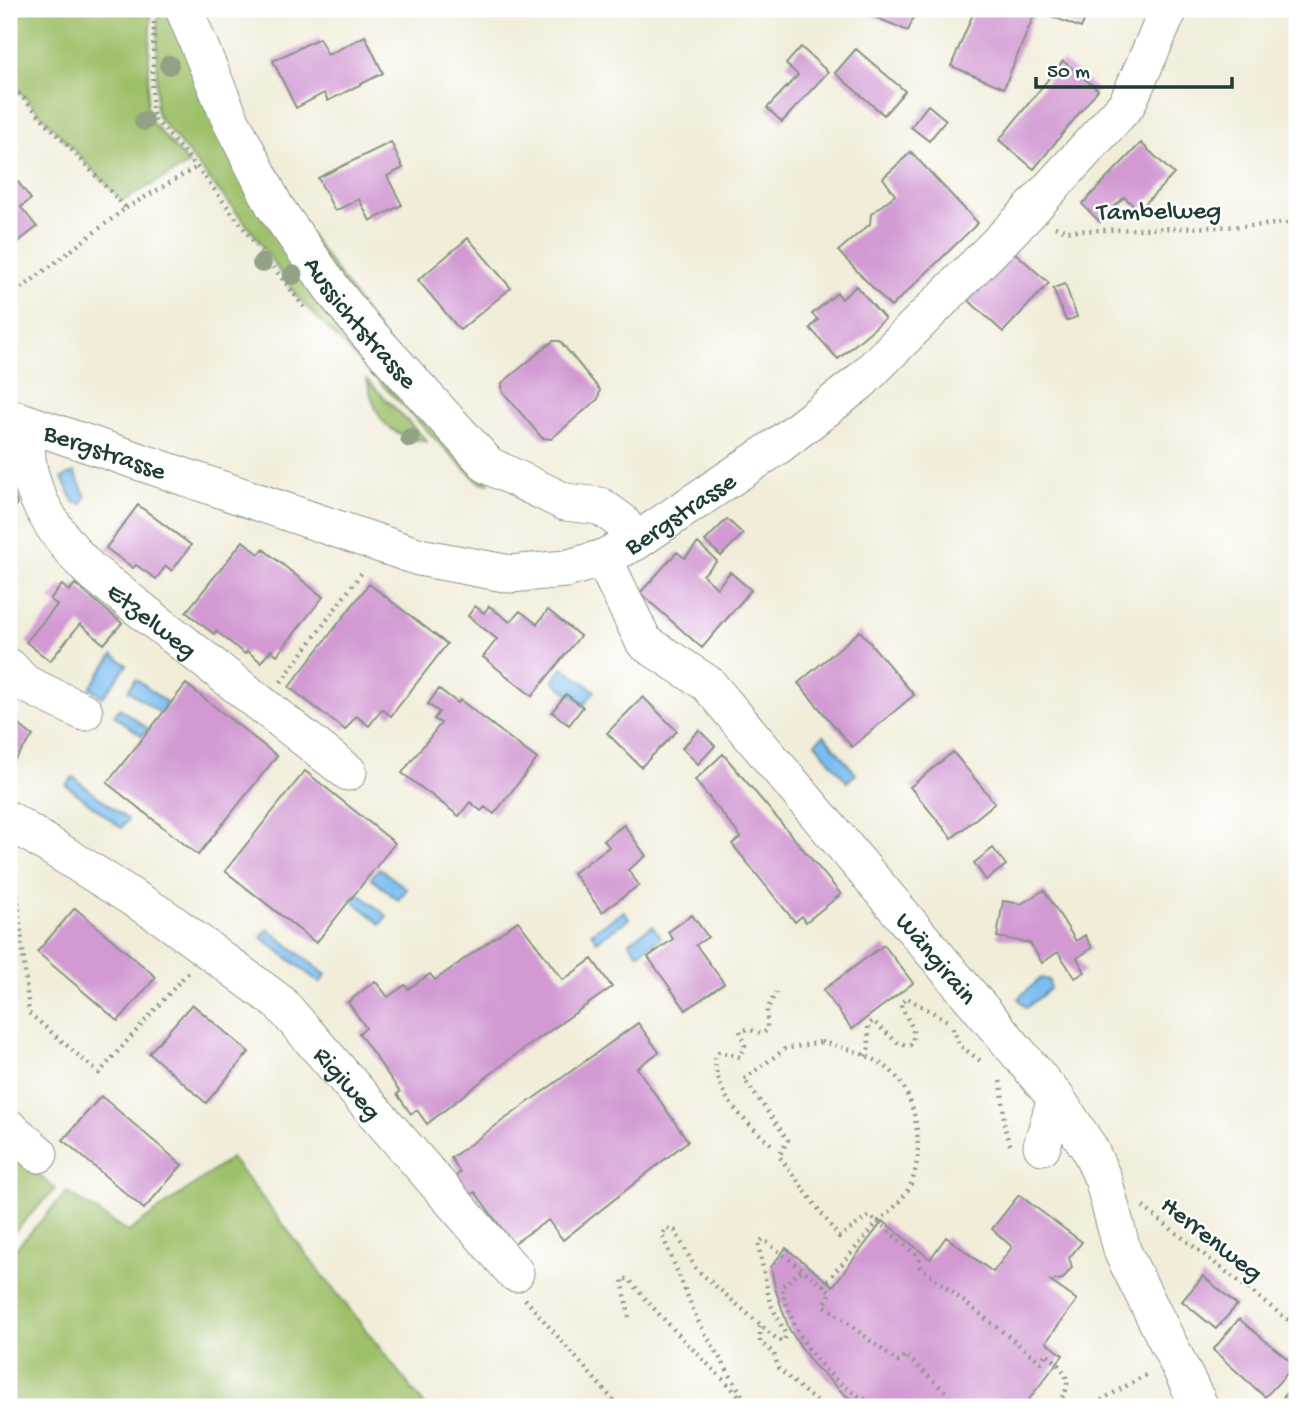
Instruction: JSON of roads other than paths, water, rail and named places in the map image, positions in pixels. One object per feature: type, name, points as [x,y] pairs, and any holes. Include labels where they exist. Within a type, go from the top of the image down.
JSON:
[{"type":"street","name":"Aussichtstrasse","points":[[184,9],[230,119],[275,207],[336,294],[365,330],[488,465],[565,502],[600,506],[621,521],[635,542]]},
{"type":"street","name":"Bergstrasse","points":[[19,421],[419,557],[510,574],[566,569],[603,558],[635,542],[779,445],[860,382],[1024,217],[1127,104],[1169,9]]},
{"type":"street","name":"Etzelweg","points":[[19,421],[33,483],[42,508],[74,555],[348,772]]},
{"type":"street","name":"Wängirain","points":[[603,558],[644,642],[708,684],[1056,1098],[1089,1148],[1103,1179],[1123,1253],[1200,1407]]},
{"type":"street","points":[[9,667],[24,683],[84,712]]},
{"type":"street","name":"Rigiweg","points":[[10,820],[165,918],[280,1003],[515,1273]]},
{"type":"street","points":[[1027,1147],[1056,1098]]},
{"type":"street","points":[[9,1128],[39,1154]]},
{"type":"water","points":[[74,472],[86,496],[82,504],[74,502],[62,478]]},
{"type":"water","points":[[113,655],[127,665],[103,697],[90,688]]},
{"type":"water","points":[[563,667],[595,691],[584,705],[553,681]]},
{"type":"water","points":[[136,679],[167,703],[160,713],[128,690]]},
{"type":"water","points":[[120,708],[148,729],[142,736],[114,715]]},
{"type":"water","points":[[824,735],[856,774],[847,782],[815,743]]},
{"type":"water","points":[[73,777],[128,820],[121,828],[66,785]]},
{"type":"water","points":[[379,868],[407,889],[398,900],[371,878]]},
{"type":"water","points":[[358,893],[387,916],[381,924],[352,900]]},
{"type":"water","points":[[624,911],[629,919],[597,941],[591,933]]},
{"type":"water","points":[[652,926],[661,937],[638,954],[629,942]]},
{"type":"water","points":[[268,929],[326,975],[320,983],[261,937]]},
{"type":"water","points":[[1041,978],[1049,980],[1050,989],[1026,1008],[1018,998]]}]
